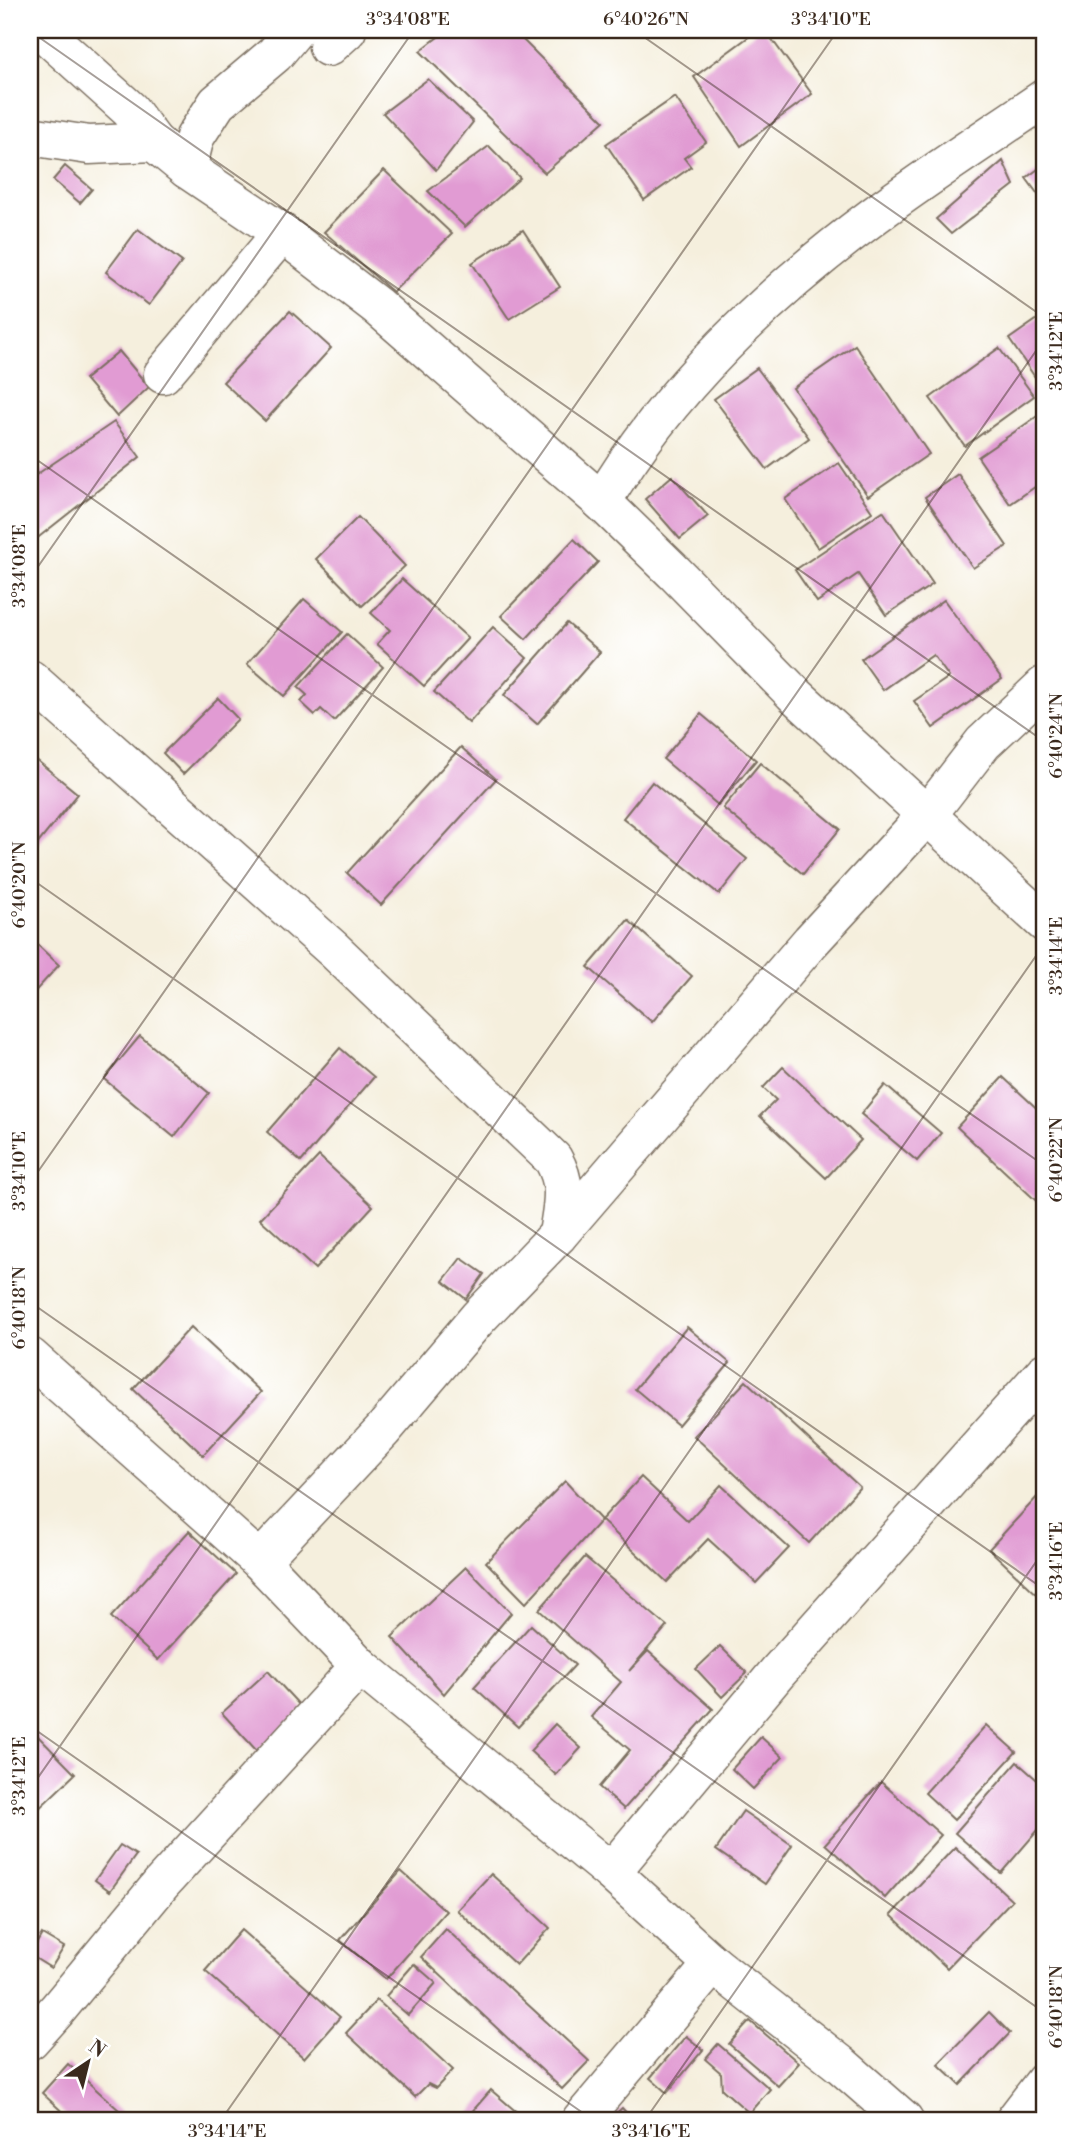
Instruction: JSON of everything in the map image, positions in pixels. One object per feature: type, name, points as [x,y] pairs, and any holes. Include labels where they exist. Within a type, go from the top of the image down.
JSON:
[{"type":"street","points":[[41,30],[130,110],[155,142],[187,169],[282,233],[377,306],[602,502],[684,581],[793,694],[1045,923]]},
{"type":"street","points":[[187,169],[195,137],[217,103],[275,54],[295,30]]},
{"type":"street","points":[[602,502],[621,469],[657,422],[712,359],[781,290],[874,215],[1045,98]]},
{"type":"street","points":[[30,136],[89,145],[155,142]]},
{"type":"street","points":[[163,374],[282,233]]},
{"type":"street","points":[[30,679],[334,950],[553,1159],[563,1176],[563,1202],[558,1235]]},
{"type":"street","points":[[260,1561],[383,1430],[478,1318],[558,1235],[811,942],[928,814],[983,743],[1045,685]]},
{"type":"street","points":[[30,1357],[260,1561],[360,1666],[611,1872],[713,1964],[840,2064],[904,2120]]},
{"type":"street","points":[[611,1872],[776,1673],[1045,1372]]},
{"type":"street","points":[[30,2040],[58,2010],[161,1884],[360,1666]]},
{"type":"street","points":[[581,2120],[713,1964]]},
{"type":"street","points":[[1015,2120],[1045,2081]]},
{"type":"building","points":[[447,30],[513,30],[604,121],[545,173],[420,51]]},
{"type":"building","points":[[758,30],[765,30],[812,94],[741,146],[694,77]]},
{"type":"building","points":[[428,79],[473,122],[436,170],[383,113]]},
{"type":"building","points":[[675,97],[706,142],[684,158],[691,167],[644,200],[606,144]]},
{"type":"building","points":[[489,146],[520,178],[465,227],[428,191]]},
{"type":"building","points":[[1003,161],[1014,185],[951,234],[936,219]]},
{"type":"building","points":[[1045,164],[1045,204],[1026,178]]},
{"type":"building","points":[[65,166],[92,189],[80,203],[53,180]]},
{"type":"building","points":[[384,170],[452,234],[393,292],[324,232]]},
{"type":"building","points":[[138,229],[182,262],[149,305],[106,272]]},
{"type":"building","points":[[523,230],[560,287],[509,319],[472,263]]},
{"type":"building","points":[[290,311],[331,348],[265,421],[223,382]]},
{"type":"building","points":[[1045,314],[1045,384],[1041,386],[1009,339]]},
{"type":"building","points":[[855,345],[929,454],[868,496],[793,388]]},
{"type":"building","points":[[999,348],[1034,396],[965,446],[930,398]]},
{"type":"building","points":[[119,351],[149,387],[117,417],[85,379]]},
{"type":"building","points":[[757,368],[809,438],[767,469],[714,399]]},
{"type":"building","points":[[1039,415],[1045,424],[1045,480],[1010,504],[978,457]]},
{"type":"building","points":[[114,422],[140,457],[30,544],[30,479]]},
{"type":"building","points":[[839,463],[872,512],[818,548],[785,499]]},
{"type":"building","points":[[958,474],[1007,546],[973,568],[925,497]]},
{"type":"building","points":[[672,476],[708,516],[680,539],[645,499]]},
{"type":"building","points":[[883,511],[933,584],[886,615],[858,574],[817,602],[795,570]]},
{"type":"building","points":[[358,517],[405,566],[362,606],[316,559]]},
{"type":"building","points":[[574,539],[598,562],[526,639],[501,616]]},
{"type":"building","points":[[402,579],[468,638],[424,686],[377,644],[390,630],[371,613]]},
{"type":"building","points":[[304,599],[342,632],[284,696],[247,664]]},
{"type":"building","points":[[944,600],[1002,679],[933,728],[914,701],[949,677],[933,655],[883,690],[861,659]]},
{"type":"building","points":[[567,623],[600,652],[537,724],[504,695]]},
{"type":"building","points":[[493,627],[527,658],[469,723],[434,692]]},
{"type":"building","points":[[347,634],[383,667],[334,721],[321,709],[315,715],[301,702],[307,695],[298,687]]},
{"type":"building","points":[[218,698],[238,719],[183,774],[163,753]]},
{"type":"building","points":[[701,714],[756,760],[718,805],[663,759]]},
{"type":"building","points":[[461,747],[496,779],[381,905],[347,873]]},
{"type":"building","points":[[34,758],[78,794],[35,847],[30,843],[30,764]]},
{"type":"building","points":[[760,763],[840,829],[803,874],[723,808]]},
{"type":"building","points":[[652,782],[747,859],[719,894],[623,818]]},
{"type":"building","points":[[628,920],[692,976],[652,1022],[588,967]]},
{"type":"building","points":[[30,938],[59,965],[30,997]]},
{"type":"building","points":[[140,1036],[209,1093],[174,1137],[104,1079]]},
{"type":"building","points":[[340,1048],[374,1077],[301,1162],[267,1132]]},
{"type":"building","points":[[783,1067],[861,1140],[826,1178],[760,1116],[776,1100],[763,1088]]},
{"type":"building","points":[[1003,1077],[1045,1116],[1045,1209],[957,1127]]},
{"type":"building","points":[[885,1085],[941,1133],[917,1161],[861,1114]]},
{"type":"building","points":[[319,1156],[373,1206],[315,1269],[260,1219]]},
{"type":"building","points":[[461,1258],[484,1274],[466,1299],[443,1281]]},
{"type":"building","points":[[191,1327],[261,1392],[203,1455],[133,1389]]},
{"type":"building","points":[[687,1327],[730,1363],[678,1425],[635,1389]]},
{"type":"building","points":[[746,1381],[860,1487],[809,1543],[694,1436]]},
{"type":"building","points":[[641,1477],[688,1521],[721,1485],[789,1548],[756,1583],[708,1539],[667,1582],[601,1520]]},
{"type":"building","points":[[565,1481],[601,1520],[526,1603],[486,1562]]},
{"type":"building","points":[[1039,1495],[1045,1501],[1045,1602],[989,1549]]},
{"type":"building","points":[[189,1531],[236,1574],[158,1660],[111,1617]]},
{"type":"building","points":[[585,1557],[667,1626],[629,1671],[648,1651],[713,1709],[624,1809],[599,1787],[630,1750],[591,1717],[621,1682],[539,1610]]},
{"type":"building","points":[[466,1567],[511,1613],[444,1694],[392,1637]]},
{"type":"building","points":[[531,1625],[575,1665],[518,1727],[474,1687]]},
{"type":"building","points":[[720,1646],[747,1673],[722,1697],[696,1669]]},
{"type":"building","points":[[268,1671],[303,1709],[257,1751],[222,1713]]},
{"type":"building","points":[[555,1724],[581,1748],[556,1775],[530,1751]]},
{"type":"building","points":[[986,1725],[1016,1752],[954,1820],[925,1793]]},
{"type":"building","points":[[30,1728],[75,1774],[30,1817]]},
{"type":"building","points":[[761,1737],[783,1757],[753,1789],[732,1769]]},
{"type":"building","points":[[1017,1762],[1045,1787],[1045,1822],[1001,1873],[955,1833]]},
{"type":"building","points":[[881,1782],[941,1835],[885,1898],[825,1844]]},
{"type":"building","points":[[743,1811],[792,1845],[765,1884],[716,1850]]},
{"type":"building","points":[[120,1845],[136,1855],[110,1891],[95,1880]]},
{"type":"building","points":[[955,1847],[1012,1900],[947,1968],[891,1915]]},
{"type":"building","points":[[401,1871],[446,1911],[386,1979],[340,1940]]},
{"type":"building","points":[[491,1874],[550,1928],[516,1965],[457,1910]]},
{"type":"building","points":[[446,1929],[589,2061],[562,2089],[421,1957]]},
{"type":"building","points":[[241,1930],[340,2017],[304,2058],[205,1971]]},
{"type":"building","points":[[42,1934],[64,1947],[51,1968],[30,1955]]},
{"type":"building","points":[[414,1964],[436,1983],[408,2015],[386,1996]]},
{"type":"building","points":[[377,2000],[453,2070],[436,2088],[428,2084],[415,2097],[346,2033]]},
{"type":"building","points":[[989,2012],[1010,2033],[960,2085],[938,2064]]},
{"type":"building","points":[[750,2021],[799,2063],[778,2086],[729,2044]]},
{"type":"building","points":[[686,2036],[703,2050],[667,2093],[650,2078]]},
{"type":"building","points":[[718,2044],[770,2089],[749,2113],[722,2089],[721,2073],[705,2059]]},
{"type":"building","points":[[68,2064],[130,2120],[71,2120],[42,2093]]},
{"type":"building","points":[[491,2090],[526,2120],[477,2120],[470,2114]]},
{"type":"building","points":[[622,2108],[633,2120],[609,2120]]}]
